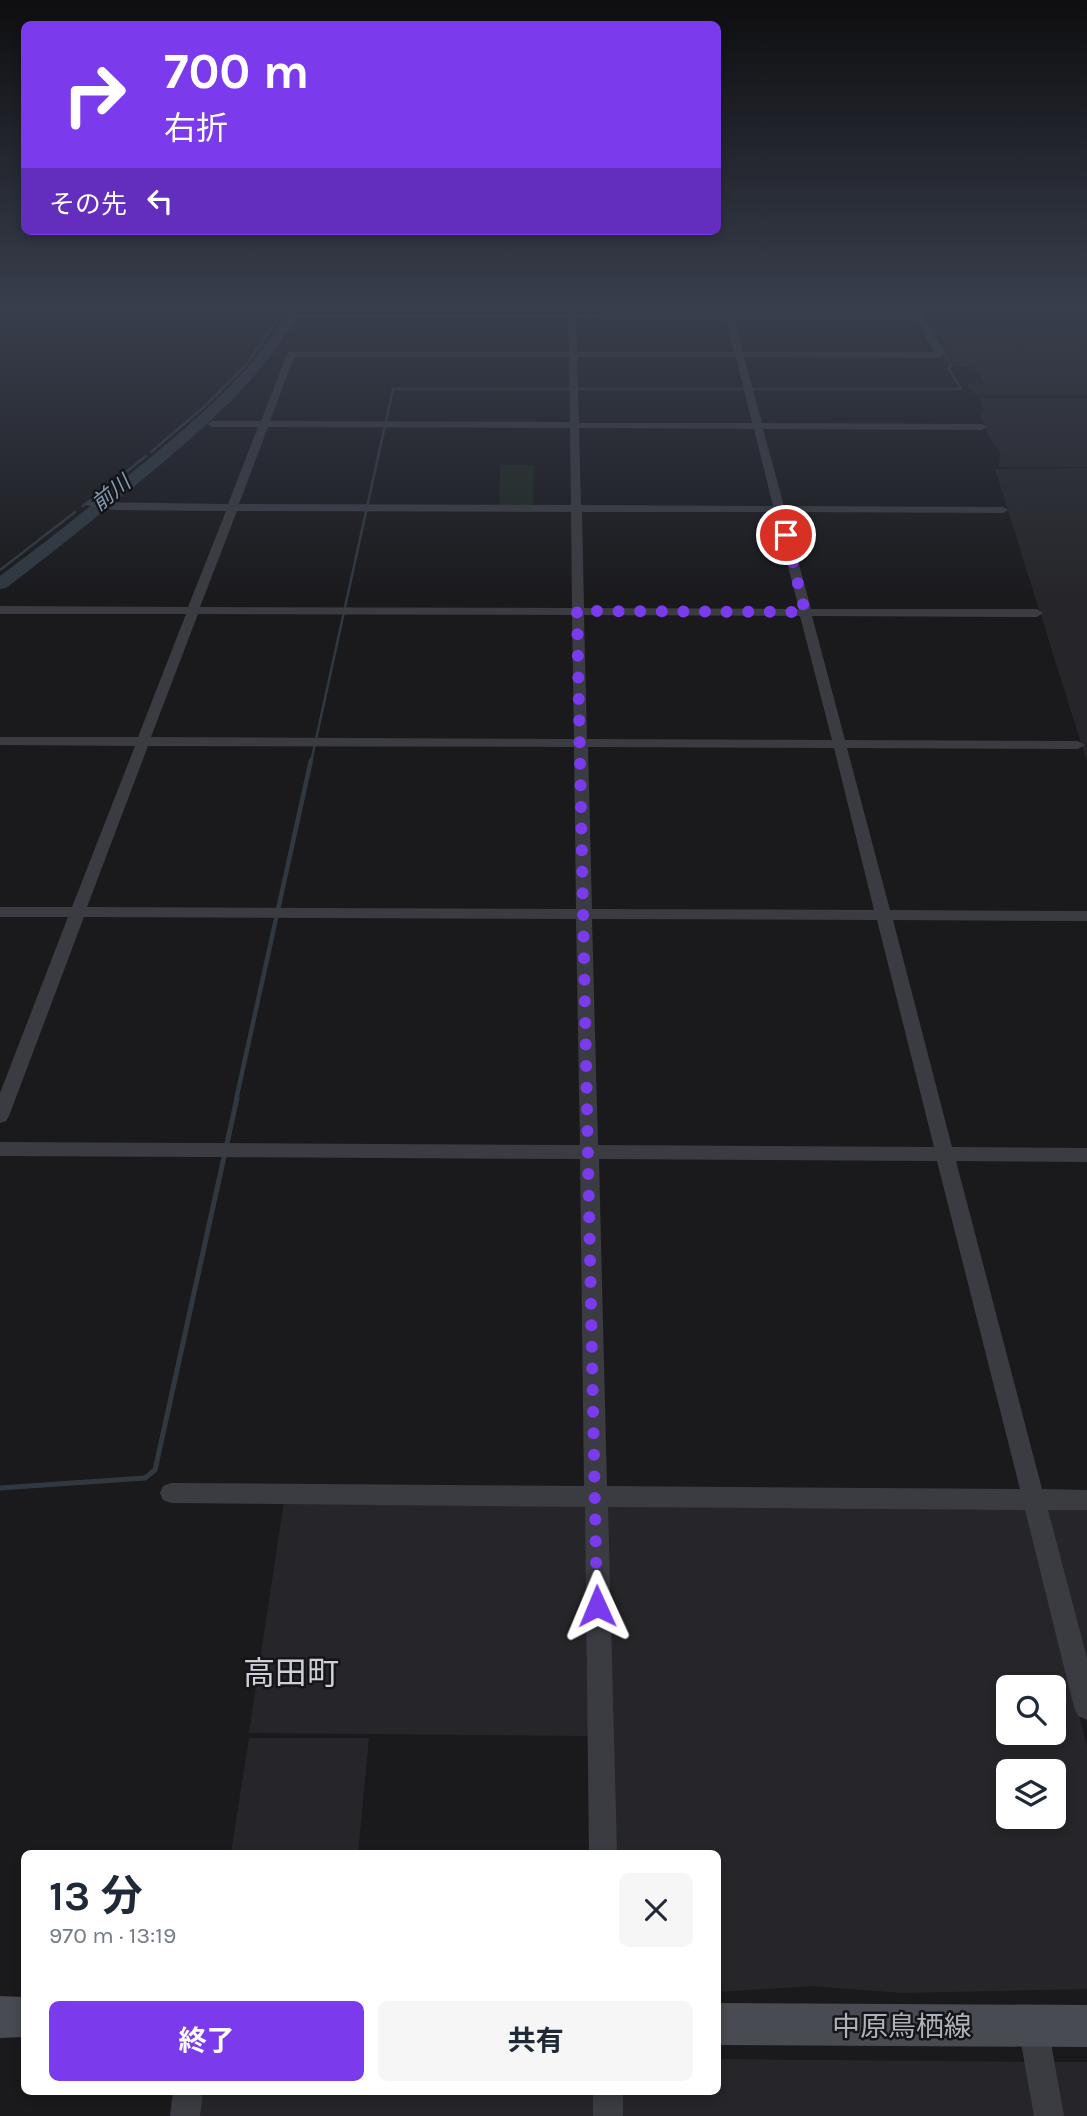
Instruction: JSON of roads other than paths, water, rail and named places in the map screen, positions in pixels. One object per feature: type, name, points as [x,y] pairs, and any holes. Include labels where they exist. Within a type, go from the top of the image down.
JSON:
[{"type":"main road","points":[[0,2017],[21,2017]]},
{"type":"main road","name":"中原鳥栖線","points":[[721,2024],[1087,2026]]},
{"type":"street","points":[[0,1116],[273,402]]},
{"type":"street","points":[[573,402],[586,1154],[603,1850]]},
{"type":"street","points":[[751,402],[1087,1707]]},
{"type":"street","points":[[212,424],[982,427]]},
{"type":"street","points":[[90,505],[113,508],[1003,510]]},
{"type":"street","points":[[0,610],[1037,613]]},
{"type":"street","points":[[0,741],[1077,745]]},
{"type":"street","points":[[0,912],[1087,916]]},
{"type":"street","points":[[0,1149],[1087,1155]]},
{"type":"street","points":[[171,1493],[1087,1500]]},
{"type":"street","points":[[1033,2026],[1049,2116]]},
{"type":"street","points":[[185,2116],[188,2095]]},
{"type":"street","points":[[608,2095],[608,2116]]},
{"type":"waterway","name":"前川","points":[[0,584],[165,453],[224,402]]},
{"type":"waterway","points":[[311,762],[390,402]]},
{"type":"waterway","points":[[151,452],[205,406]]},
{"type":"waterway","points":[[83,506],[146,456]]},
{"type":"waterway","points":[[0,570],[75,512]]},
{"type":"waterway","points":[[236,1100],[311,760]]},
{"type":"waterway","points":[[0,1488],[145,1478],[155,1470],[237,1098]]},
{"type":"district","name":"高田町","points":[[291,1673]]}]
